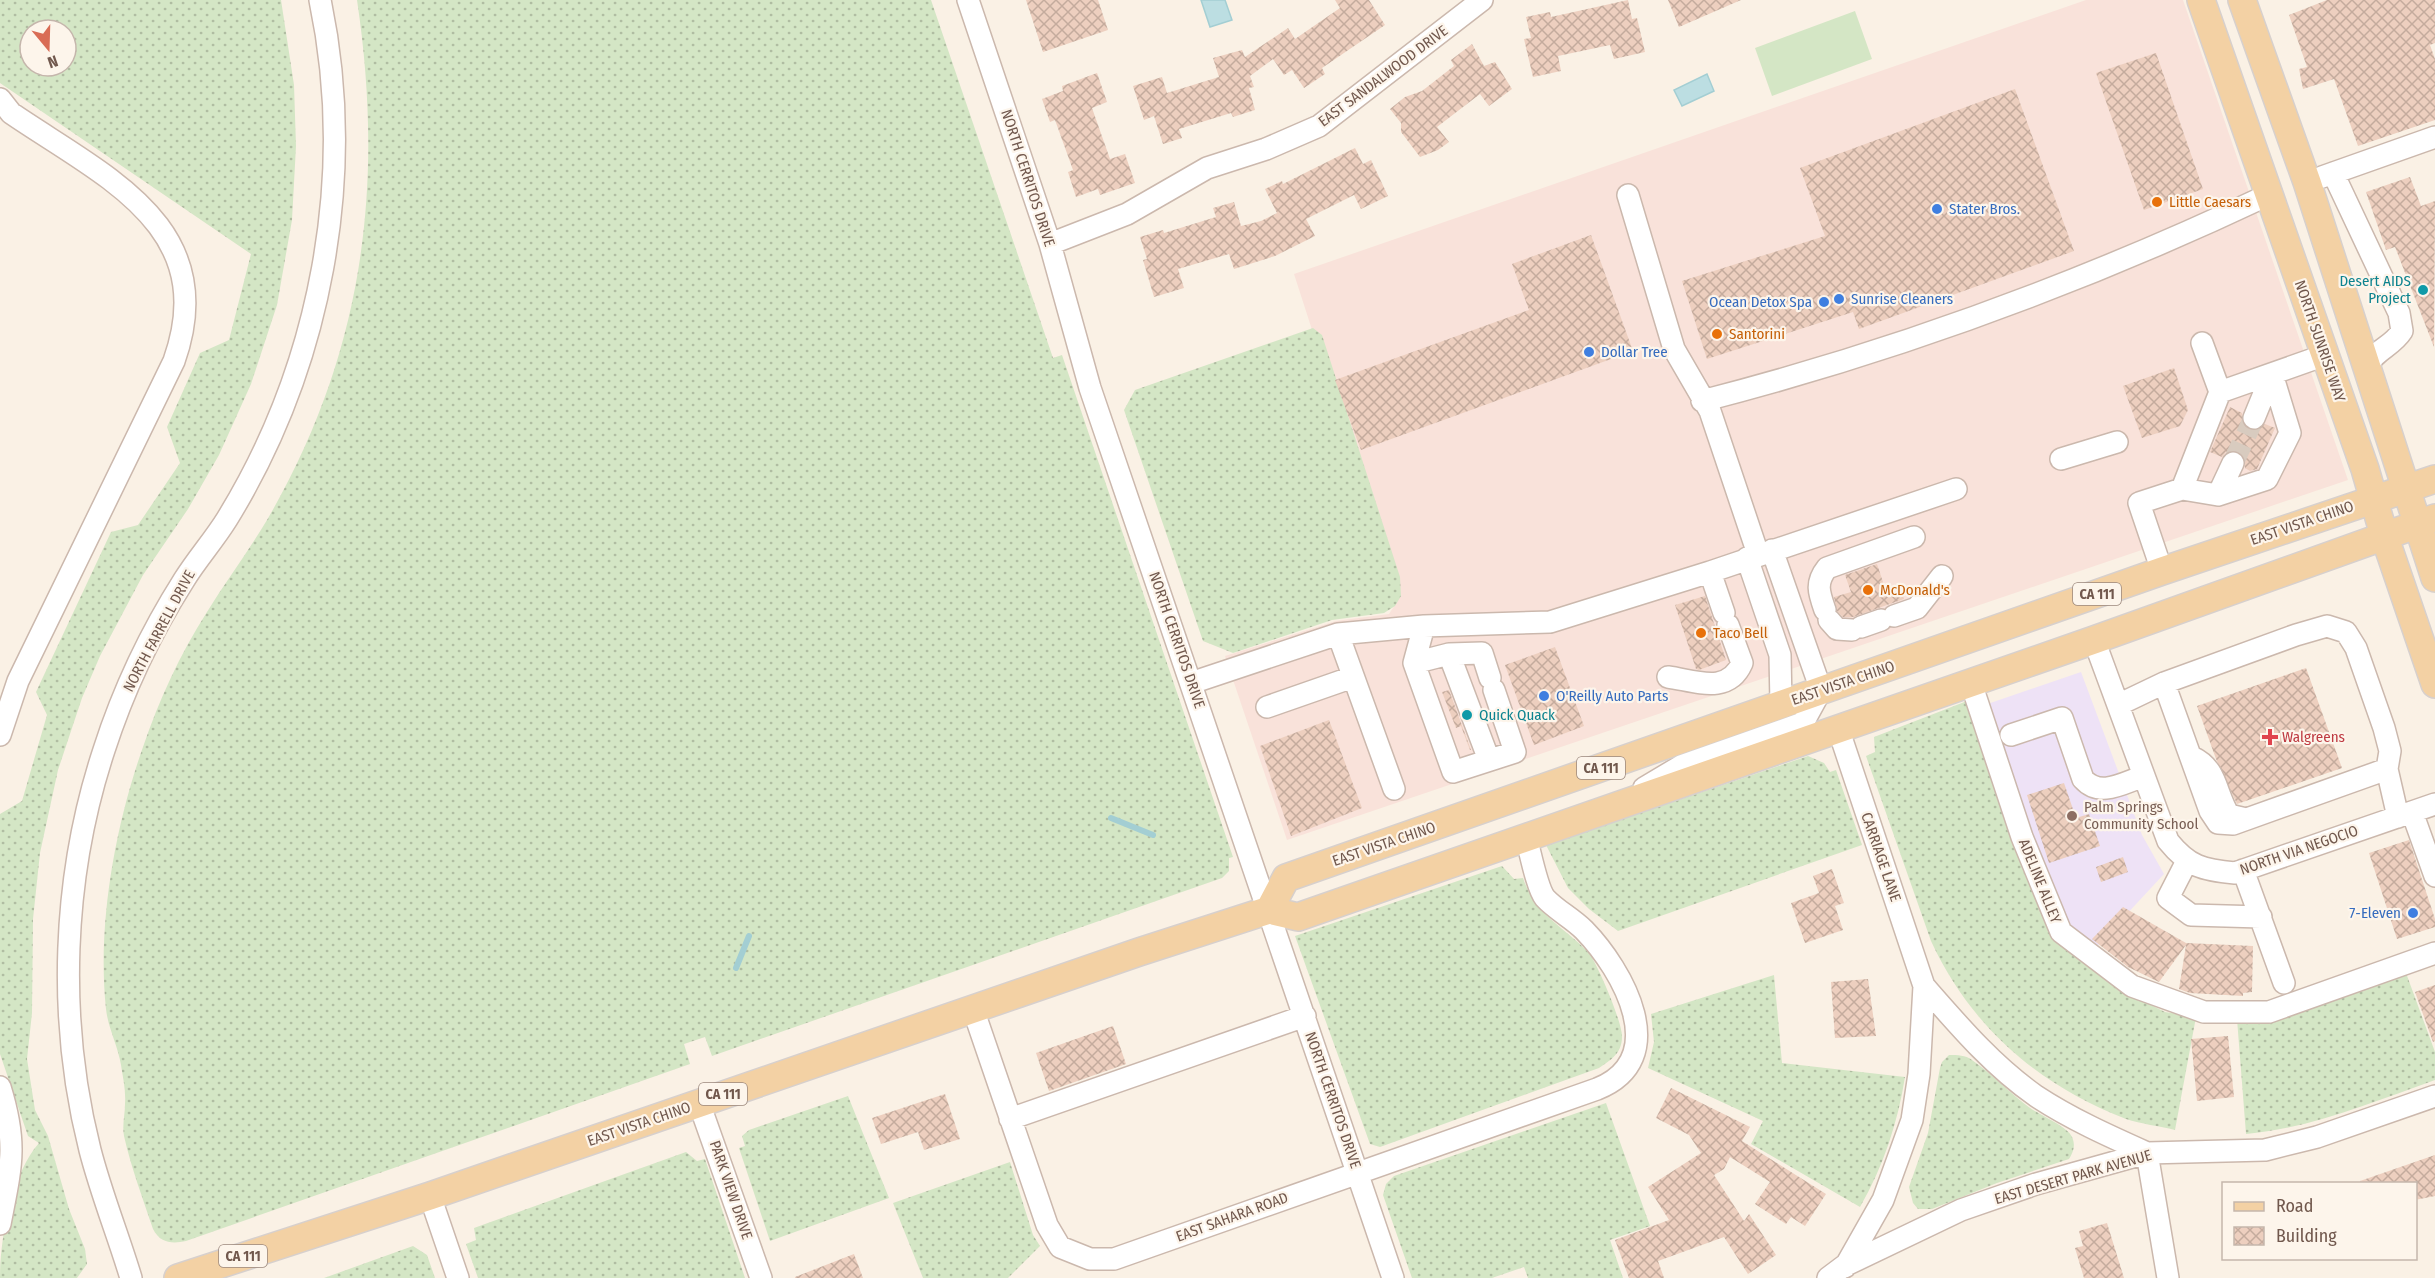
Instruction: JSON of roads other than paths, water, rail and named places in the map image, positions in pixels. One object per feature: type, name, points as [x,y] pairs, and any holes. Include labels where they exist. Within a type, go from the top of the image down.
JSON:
[{"type":"main road","name":"NORTH SUNRISE WAY","points":[[2201,0],[2375,499],[2384,535],[2435,684]]},
{"type":"main road","points":[[2242,0],[2307,182],[2406,489],[2426,521],[2435,578]]},
{"type":"main road","name":"EAST VISTA CHINO","points":[[178,1278],[430,1196],[699,1102],[1269,910],[1286,878],[2162,571],[2435,479]]},
{"type":"main road","name":"CA 111","points":[[1269,910],[1298,917],[2094,640],[2426,521]]},
{"type":"street","name":"NORTH FARRELL DRIVE","points":[[131,1278],[89,1146],[71,1040],[69,944],[77,861],[103,752],[122,700],[148,644],[184,580],[226,520],[254,470],[273,429],[302,353],[319,285],[332,196],[334,105],[320,0]]},
{"type":"street","name":"NORTH CERRITOS DRIVE","points":[[968,0],[1050,244],[1090,388],[1393,1278]]},
{"type":"street","name":"EAST SANDALWOOD DRIVE","points":[[1050,244],[1126,214],[1207,168],[1266,149],[1319,126],[1482,0]]},
{"type":"street","points":[[0,99],[11,113],[142,204],[169,240],[184,280],[186,298],[186,317],[174,361],[18,681],[1,725]]},
{"type":"street","points":[[2307,182],[2435,137]]},
{"type":"street","points":[[2333,173],[2399,313],[2402,331],[2395,342],[2371,357],[2367,367]]},
{"type":"street","points":[[1612,807],[1682,766],[1803,723],[1821,690],[1759,554],[1710,411],[1702,401],[1674,349],[1628,195]]},
{"type":"street","points":[[1702,401],[1881,349],[2064,285],[2106,269],[2268,195]]},
{"type":"street","points":[[2182,489],[2220,392],[2202,343]]},
{"type":"street","points":[[2220,392],[2325,355]]},
{"type":"street","points":[[2254,418],[2272,374]]},
{"type":"street","points":[[2162,571],[2139,503],[2182,489],[2218,495],[2267,479],[2290,433],[2272,374]]},
{"type":"street","points":[[2061,459],[2117,442]]},
{"type":"street","points":[[2218,495],[2233,463]]},
{"type":"street","points":[[1191,683],[1338,634],[1424,626],[1550,622],[1710,572],[1956,489]]},
{"type":"street","points":[[1914,537],[1827,568],[1819,577],[1818,589],[1827,615],[1837,629],[1872,623],[1917,608],[1942,576]]},
{"type":"street","points":[[1759,554],[1780,655],[1781,704]]},
{"type":"street","points":[[1668,677],[1718,684],[1730,681],[1736,676],[1742,663],[1710,572]]},
{"type":"street","points":[[1414,663],[1449,654],[1482,653],[1515,752],[1453,772],[1414,663],[1424,626]]},
{"type":"street","points":[[2118,705],[2164,682],[2327,626],[2346,632],[2356,648],[2384,728],[2390,751],[2387,769],[2405,814],[2435,876]]},
{"type":"street","points":[[1338,634],[1394,789]]},
{"type":"street","name":"NORTH VIA NEGOCIO","points":[[2094,640],[2168,841],[2187,861],[2205,870],[2235,873],[2435,804]]},
{"type":"street","points":[[1449,654],[1489,760]]},
{"type":"street","points":[[1267,707],[1353,677]]},
{"type":"street","points":[[2164,682],[2210,811],[2218,823],[2233,824],[2387,769]]},
{"type":"street","name":"ADELINE ALLEY","points":[[1971,683],[2022,837],[2061,932],[2132,986],[2204,1012],[2269,1012],[2435,953]]},
{"type":"street","points":[[2011,735],[2062,718],[2083,779],[2090,787],[2101,790],[2144,776]]},
{"type":"street","name":"CARRIAGE LANE","points":[[1838,728],[1924,986]]},
{"type":"street","name":"EAST SAHARA ROAD","points":[[973,1009],[1047,1225],[1060,1247],[1090,1259],[1114,1259],[1606,1085],[1623,1073],[1634,1058],[1637,1049],[1636,1028],[1619,974],[1584,930],[1543,896],[1526,837]]},
{"type":"street","points":[[2187,861],[2168,898],[2191,915],[2261,917]]},
{"type":"street","points":[[2243,870],[2284,983]]},
{"type":"street","points":[[1924,986],[1977,1046],[2036,1095],[2097,1130],[2147,1153],[2168,1278]]},
{"type":"street","points":[[1841,1274],[1883,1200],[1912,1120],[1920,1074],[1924,986]]},
{"type":"street","points":[[1010,1119],[1305,1016]]},
{"type":"street","points":[[0,1088],[13,1135],[11,1168],[0,1224]]},
{"type":"street","name":"EAST DESERT PARK AVENUE","points":[[1841,1274],[1961,1210],[2036,1184],[2147,1153],[2265,1149],[2317,1137],[2435,1096]]},
{"type":"street","name":"PARK VIEW DRIVE","points":[[699,1102],[761,1278]]},
{"type":"street","points":[[430,1196],[458,1278]]},
{"type":"water","points":[[1201,0],[1225,0],[1232,20],[1210,27]]},
{"type":"water","points":[[1707,74],[1714,91],[1682,106],[1674,90]]},
{"type":"waterway","points":[[1111,818],[1153,835]]},
{"type":"waterway","points":[[736,968],[749,936]]},
{"type":"tunnel","points":[[2233,463],[2254,418]]},
{"type":"place","name":"Little Caesars","points":[[2157,202]]},
{"type":"place","name":"Stater Bros.","points":[[1937,209]]},
{"type":"place","name":"Desert AIDS Project","points":[[2423,290]]},
{"type":"place","name":"Sunrise Cleaners","points":[[1839,299]]},
{"type":"place","name":"Ocean Detox Spa","points":[[1824,302]]},
{"type":"place","name":"Santorini","points":[[1717,334]]},
{"type":"place","name":"Dollar Tree","points":[[1589,352]]},
{"type":"place","name":"McDonald's","points":[[1868,590]]},
{"type":"place","name":"Taco Bell","points":[[1701,633]]},
{"type":"place","name":"O'Reilly Auto Parts","points":[[1544,696]]},
{"type":"place","name":"Quick Quack","points":[[1467,715]]},
{"type":"place","name":"Walgreens","points":[[2270,737]]},
{"type":"place","name":"Palm Springs Community School","points":[[2072,816]]},
{"type":"place","name":"7-Eleven","points":[[2413,913]]}]
